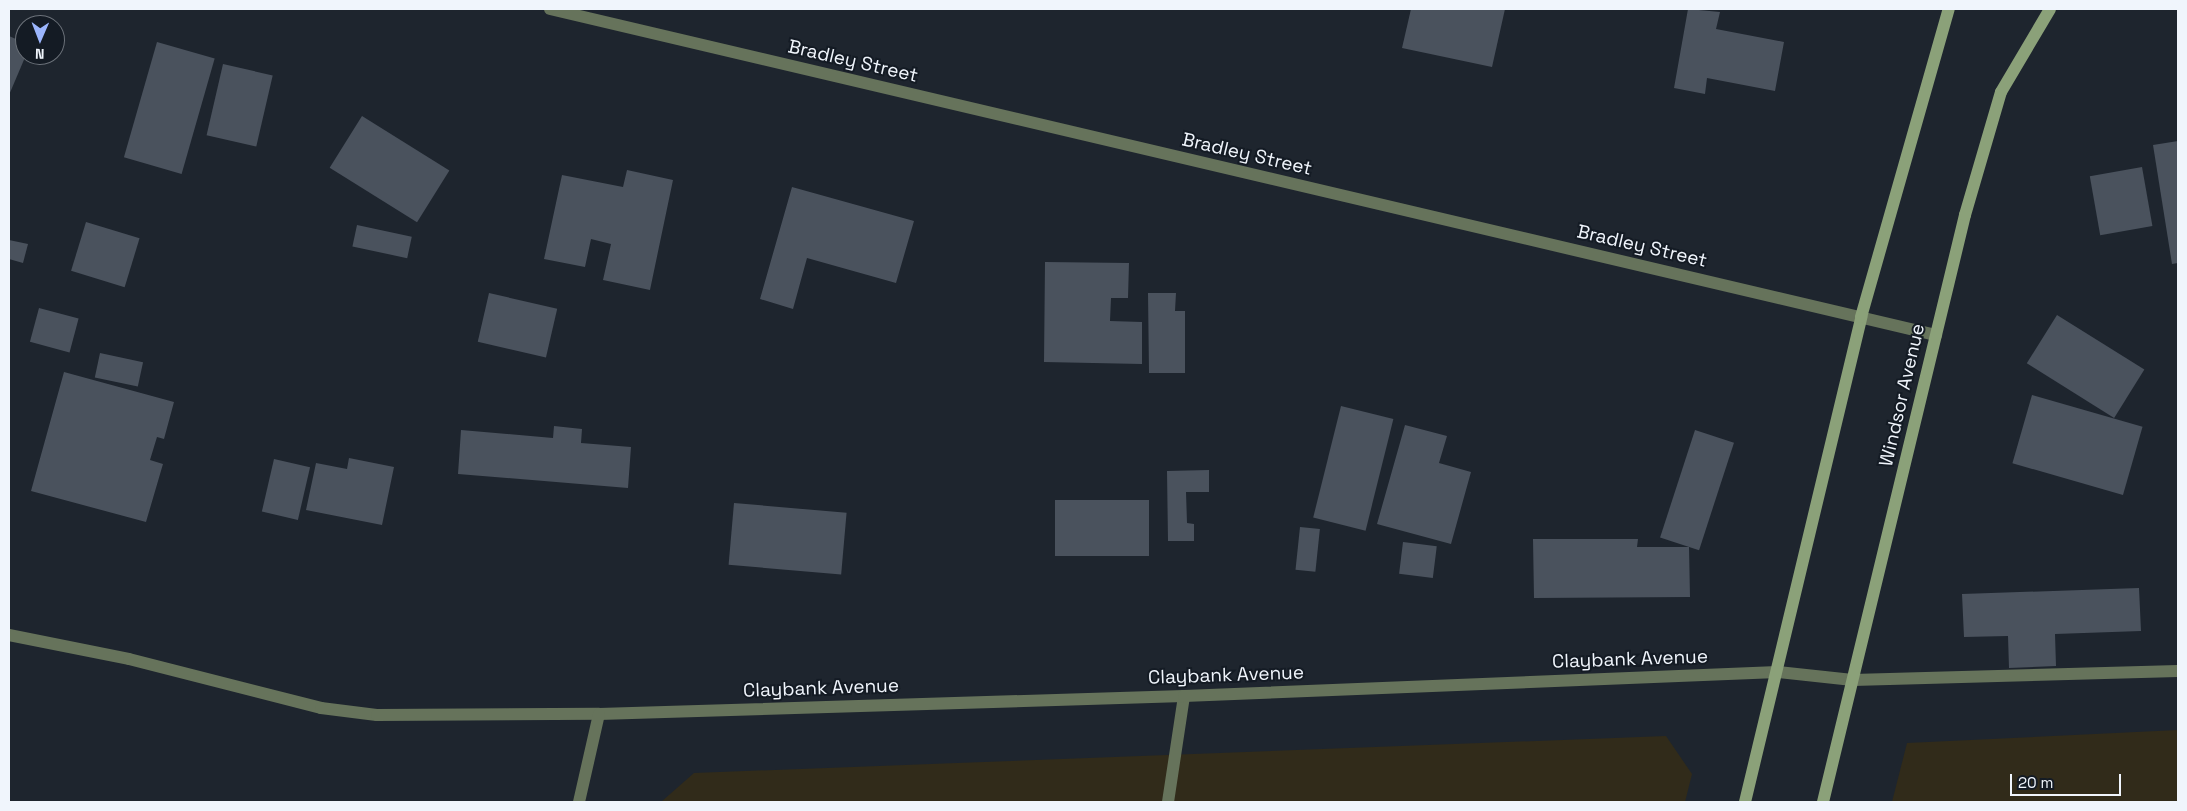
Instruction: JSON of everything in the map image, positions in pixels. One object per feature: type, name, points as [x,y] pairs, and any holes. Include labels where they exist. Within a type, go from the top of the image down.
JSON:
[{"type":"main road","points":[[1745,802],[1778,672],[1861,317],[1949,9]]},
{"type":"main road","name":"Windsor Avenue","points":[[1823,802],[1936,335],[2001,92],[2050,9]]},
{"type":"street","name":"Bradley Street","points":[[550,9],[1936,335]]},
{"type":"street","name":"Claybank Avenue","points":[[9,635],[129,659],[321,708],[377,715],[599,714],[1184,696],[1778,672],[1853,680],[2178,671]]},
{"type":"street","points":[[1168,802],[1184,696]]},
{"type":"street","points":[[579,802],[599,714]]},
{"type":"shaded area","points":[[2178,730],[2178,802],[1892,802],[1907,743]]},
{"type":"shaded area","points":[[1666,736],[1692,774],[1685,802],[661,802],[694,773]]},
{"type":"building","points":[[1411,9],[1505,9],[1492,67],[1402,48]]},
{"type":"building","points":[[1688,9],[1720,12],[1716,29],[1784,42],[1775,91],[1707,78],[1705,94],[1674,88]]},
{"type":"building","points":[[9,36],[15,39],[15,65],[22,65],[9,95]]},
{"type":"building","points":[[157,42],[215,59],[182,174],[124,157]]},
{"type":"building","points":[[223,64],[273,75],[256,147],[207,135]]},
{"type":"building","points":[[362,116],[449,171],[417,222],[330,168]]},
{"type":"building","points":[[2178,141],[2178,263],[2172,264],[2153,145]]},
{"type":"building","points":[[2142,167],[2152,226],[2100,235],[2090,176]]},
{"type":"building","points":[[627,170],[673,180],[650,290],[603,280],[611,244],[591,239],[585,267],[544,259],[562,175],[623,187]]},
{"type":"building","points":[[792,187],[914,221],[896,283],[807,258],[793,309],[760,299]]},
{"type":"building","points":[[86,222],[140,238],[125,287],[71,271]]},
{"type":"building","points":[[357,225],[412,237],[407,258],[352,247]]},
{"type":"building","points":[[9,240],[28,244],[23,263],[9,259]]},
{"type":"building","points":[[1045,262],[1129,263],[1128,298],[1111,298],[1110,321],[1142,322],[1142,364],[1044,362]]},
{"type":"building","points":[[489,293],[557,309],[546,357],[478,342]]},
{"type":"building","points":[[1148,293],[1176,293],[1175,311],[1185,311],[1185,373],[1149,373]]},
{"type":"building","points":[[39,308],[79,319],[70,352],[30,342]]},
{"type":"building","points":[[2057,315],[2144,370],[2114,418],[2027,363]]},
{"type":"building","points":[[100,353],[143,362],[138,387],[95,377]]},
{"type":"building","points":[[64,372],[174,402],[164,439],[157,437],[150,460],[163,464],[146,522],[31,491]]},
{"type":"building","points":[[2032,395],[2143,427],[2123,495],[2012,463]]},
{"type":"building","points":[[1341,406],[1393,419],[1366,531],[1313,518]]},
{"type":"building","points":[[1405,425],[1447,436],[1439,463],[1471,472],[1451,544],[1377,524]]},
{"type":"building","points":[[554,426],[582,429],[581,443],[631,447],[628,488],[458,474],[461,430],[553,438]]},
{"type":"building","points":[[1695,430],[1734,443],[1699,550],[1660,537]]},
{"type":"building","points":[[349,458],[394,467],[382,525],[306,510],[316,463],[347,469]]},
{"type":"building","points":[[274,459],[310,467],[298,520],[262,512]]},
{"type":"building","points":[[1209,470],[1209,492],[1186,492],[1187,523],[1194,524],[1194,541],[1168,541],[1167,471]]},
{"type":"building","points":[[1055,500],[1149,500],[1149,556],[1055,556]]},
{"type":"building","points":[[734,503],[847,513],[841,575],[729,565]]},
{"type":"building","points":[[1300,527],[1320,529],[1315,572],[1296,570]]},
{"type":"building","points":[[1533,539],[1638,539],[1637,547],[1689,547],[1690,597],[1534,598]]},
{"type":"building","points":[[1403,542],[1437,546],[1433,578],[1399,574]]},
{"type":"building","points":[[2139,588],[2141,631],[2055,634],[2056,666],[2009,668],[2008,636],[1964,637],[1962,594]]}]
